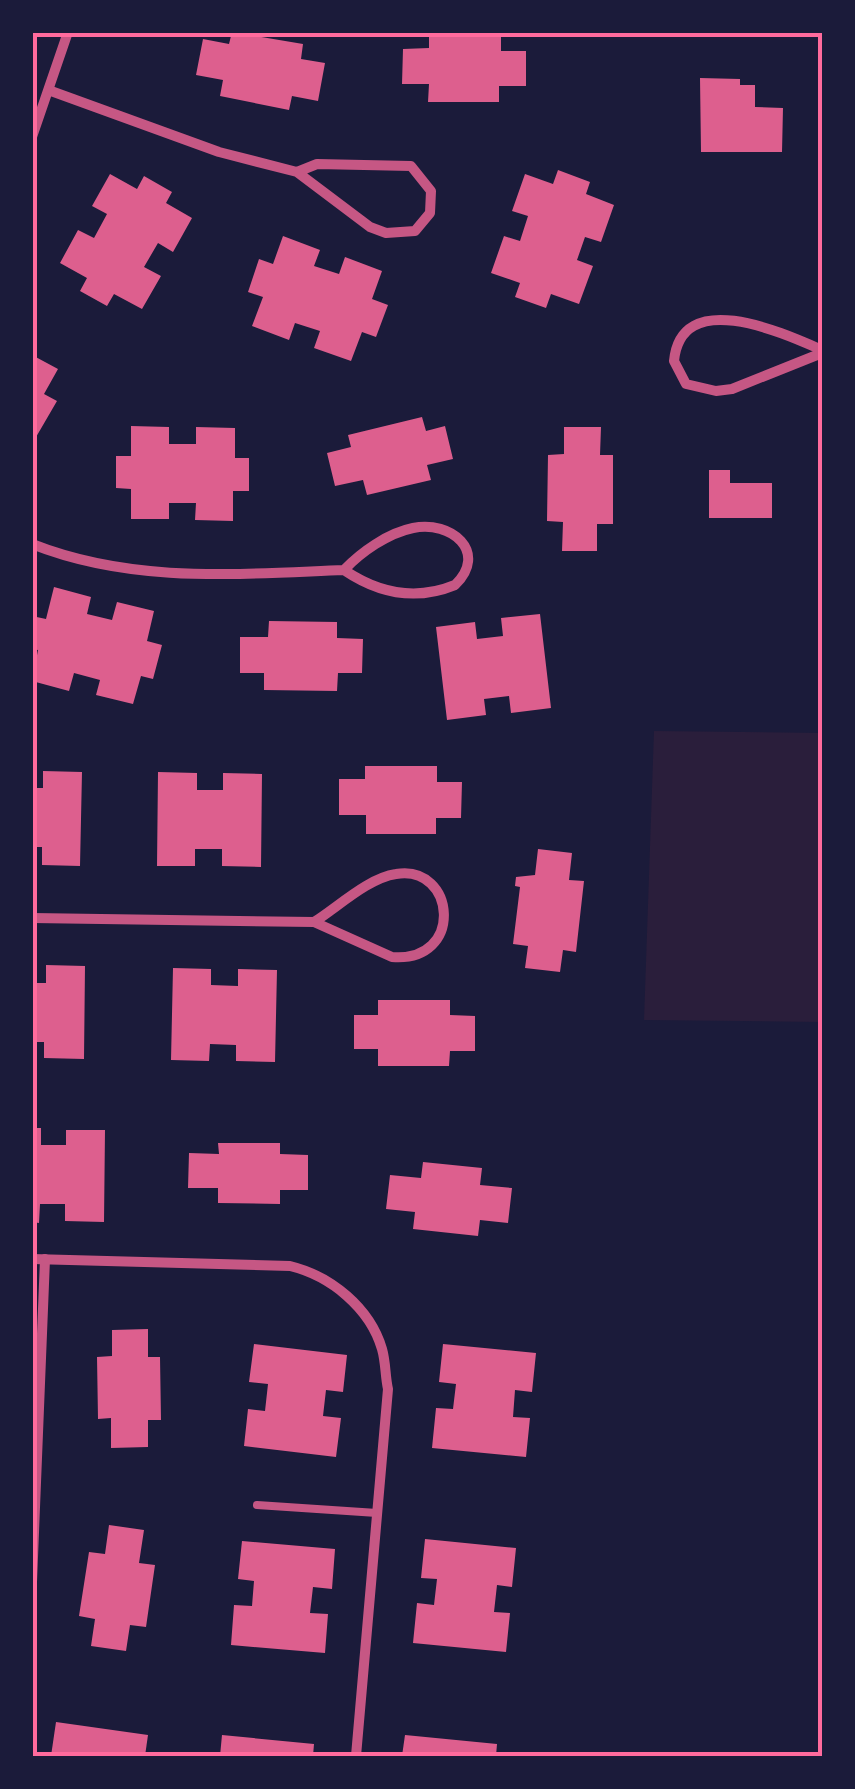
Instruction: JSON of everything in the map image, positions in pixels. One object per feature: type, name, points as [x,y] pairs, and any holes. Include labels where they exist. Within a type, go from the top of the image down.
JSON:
[{"type":"street","points":[[32,138],[68,32]]},
{"type":"street","points":[[51,90],[219,152],[297,172],[370,227],[386,233],[415,231],[430,213],[431,192],[410,166],[317,164],[297,172]]},
{"type":"street","points":[[709,319],[764,330],[822,352],[716,392],[686,384],[674,362],[680,337],[689,327],[709,319]]},
{"type":"street","points":[[32,544],[86,563],[146,572],[344,570],[364,584],[425,594],[455,586],[469,568],[470,554],[458,536],[445,530],[409,528],[360,554],[344,570]]},
{"type":"street","points":[[32,918],[314,922],[392,957],[405,958],[419,955],[439,937],[444,910],[433,886],[421,877],[393,874],[314,922]]},
{"type":"street","points":[[32,1259],[300,1268],[322,1278],[370,1322],[385,1363],[388,1389],[356,1756]]},
{"type":"street","points":[[32,1582],[46,1259]]},
{"type":"lane","points":[[256,1505],[377,1513]]},
{"type":"shaded area","points":[[654,731],[822,733],[822,1022],[644,1020]]},
{"type":"building","points":[[232,32],[303,44],[301,59],[325,63],[318,101],[292,96],[289,110],[220,96],[223,80],[196,75],[203,39],[229,44]]},
{"type":"building","points":[[429,34],[501,35],[501,51],[526,51],[526,86],[499,86],[499,102],[428,102],[429,84],[402,84],[403,49],[429,48]]},
{"type":"building","points":[[700,78],[740,79],[740,85],[755,85],[755,107],[783,108],[782,152],[701,152]]},
{"type":"building","points":[[558,170],[590,182],[586,194],[614,205],[601,242],[585,237],[577,260],[593,266],[579,304],[551,294],[546,308],[515,297],[520,283],[491,273],[504,236],[520,241],[528,216],[512,211],[525,174],[553,184]]},
{"type":"building","points":[[110,174],[137,189],[144,176],[172,192],[166,203],[192,218],[173,252],[158,243],[144,267],[161,276],[142,309],[114,294],[107,306],[80,291],[87,278],[60,263],[78,230],[94,238],[107,214],[92,206]]},
{"type":"building","points":[[283,236],[320,250],[314,266],[339,274],[345,257],[382,271],[372,299],[388,305],[376,337],[362,332],[351,361],[314,348],[320,331],[295,323],[289,340],[252,326],[263,297],[248,292],[259,259],[273,264]]},
{"type":"building","points":[[32,355],[58,369],[44,394],[57,401],[32,444]]},
{"type":"building","points":[[422,417],[426,431],[445,426],[453,459],[427,465],[431,480],[367,495],[363,480],[335,486],[327,453],[351,447],[348,435]]},
{"type":"building","points":[[131,426],[169,427],[169,444],[196,444],[196,427],[235,428],[235,458],[249,458],[249,491],[233,491],[233,521],[195,520],[196,503],[169,503],[169,519],[131,519],[131,489],[116,488],[116,456],[131,456]]},
{"type":"building","points":[[564,427],[601,427],[600,455],[613,455],[613,524],[597,524],[597,551],[562,551],[563,522],[547,521],[548,455],[564,454]]},
{"type":"building","points":[[709,470],[730,470],[730,483],[772,483],[772,518],[709,518]]},
{"type":"building","points":[[54,587],[91,597],[87,614],[112,620],[117,602],[154,611],[147,641],[162,645],[153,679],[141,676],[133,704],[96,695],[100,680],[74,673],[69,691],[32,681],[38,650],[32,649],[32,616],[46,619]]},
{"type":"building","points":[[540,614],[551,708],[511,713],[509,696],[484,699],[486,715],[447,720],[436,627],[475,622],[477,639],[503,636],[501,618]]},
{"type":"building","points":[[269,621],[337,622],[337,638],[363,639],[362,673],[338,673],[337,691],[264,690],[264,673],[240,673],[240,637],[268,637]]},
{"type":"building","points":[[365,766],[437,766],[437,782],[462,782],[461,818],[436,818],[436,834],[366,834],[366,815],[339,815],[339,779],[365,779]]},
{"type":"building","points":[[43,771],[82,772],[80,866],[42,865],[42,847],[32,847],[32,788],[43,788]]},
{"type":"building","points":[[158,772],[197,773],[197,790],[223,790],[223,773],[262,774],[261,867],[222,866],[222,849],[195,849],[195,866],[157,866]]},
{"type":"building","points":[[538,849],[572,853],[569,880],[584,881],[576,952],[563,950],[560,972],[525,968],[528,946],[513,944],[520,887],[515,886],[516,877],[535,875]]},
{"type":"building","points":[[46,965],[85,966],[84,1059],[44,1058],[44,1042],[32,1042],[32,983],[46,983]]},
{"type":"building","points":[[173,968],[211,969],[211,985],[238,986],[238,969],[277,970],[275,1062],[236,1061],[236,1045],[210,1044],[209,1061],[171,1060]]},
{"type":"building","points":[[378,1000],[450,1000],[450,1015],[475,1016],[475,1051],[450,1051],[449,1066],[378,1066],[378,1049],[354,1049],[354,1015],[378,1015]]},
{"type":"building","points":[[32,1128],[41,1128],[41,1145],[66,1145],[66,1130],[105,1130],[104,1222],[65,1221],[65,1204],[40,1204],[39,1223],[32,1222]]},
{"type":"building","points":[[218,1143],[280,1143],[280,1154],[308,1155],[308,1190],[280,1190],[280,1204],[218,1203],[218,1188],[188,1188],[189,1153],[219,1154]]},
{"type":"building","points":[[423,1162],[482,1168],[480,1185],[512,1188],[508,1223],[480,1220],[478,1236],[413,1229],[415,1212],[386,1209],[390,1175],[421,1178]]},
{"type":"building","points":[[148,1329],[148,1357],[160,1357],[161,1420],[148,1420],[148,1447],[111,1448],[111,1418],[98,1419],[97,1357],[112,1356],[112,1330]]},
{"type":"building","points":[[254,1344],[347,1355],[343,1392],[326,1390],[323,1416],[341,1418],[336,1457],[244,1446],[248,1409],[265,1411],[268,1384],[249,1382]]},
{"type":"building","points":[[443,1344],[536,1353],[532,1392],[515,1390],[513,1417],[530,1418],[526,1457],[432,1448],[436,1408],[453,1409],[456,1384],[439,1382]]},
{"type":"building","points":[[109,1525],[144,1530],[139,1563],[155,1565],[146,1627],[130,1625],[126,1651],[91,1646],[95,1619],[79,1616],[89,1552],[105,1554]]},
{"type":"building","points":[[425,1539],[516,1548],[512,1587],[497,1585],[494,1612],[510,1613],[506,1652],[413,1643],[417,1603],[434,1605],[437,1579],[421,1578]]},
{"type":"building","points":[[242,1541],[335,1549],[332,1589],[313,1587],[310,1613],[328,1614],[325,1653],[231,1645],[234,1605],[252,1606],[254,1581],[238,1579]]},
{"type":"building","points":[[56,1722],[148,1735],[145,1756],[51,1756]]},
{"type":"building","points":[[222,1735],[314,1744],[313,1756],[220,1756]]},
{"type":"building","points":[[405,1735],[497,1744],[496,1756],[402,1756]]}]
